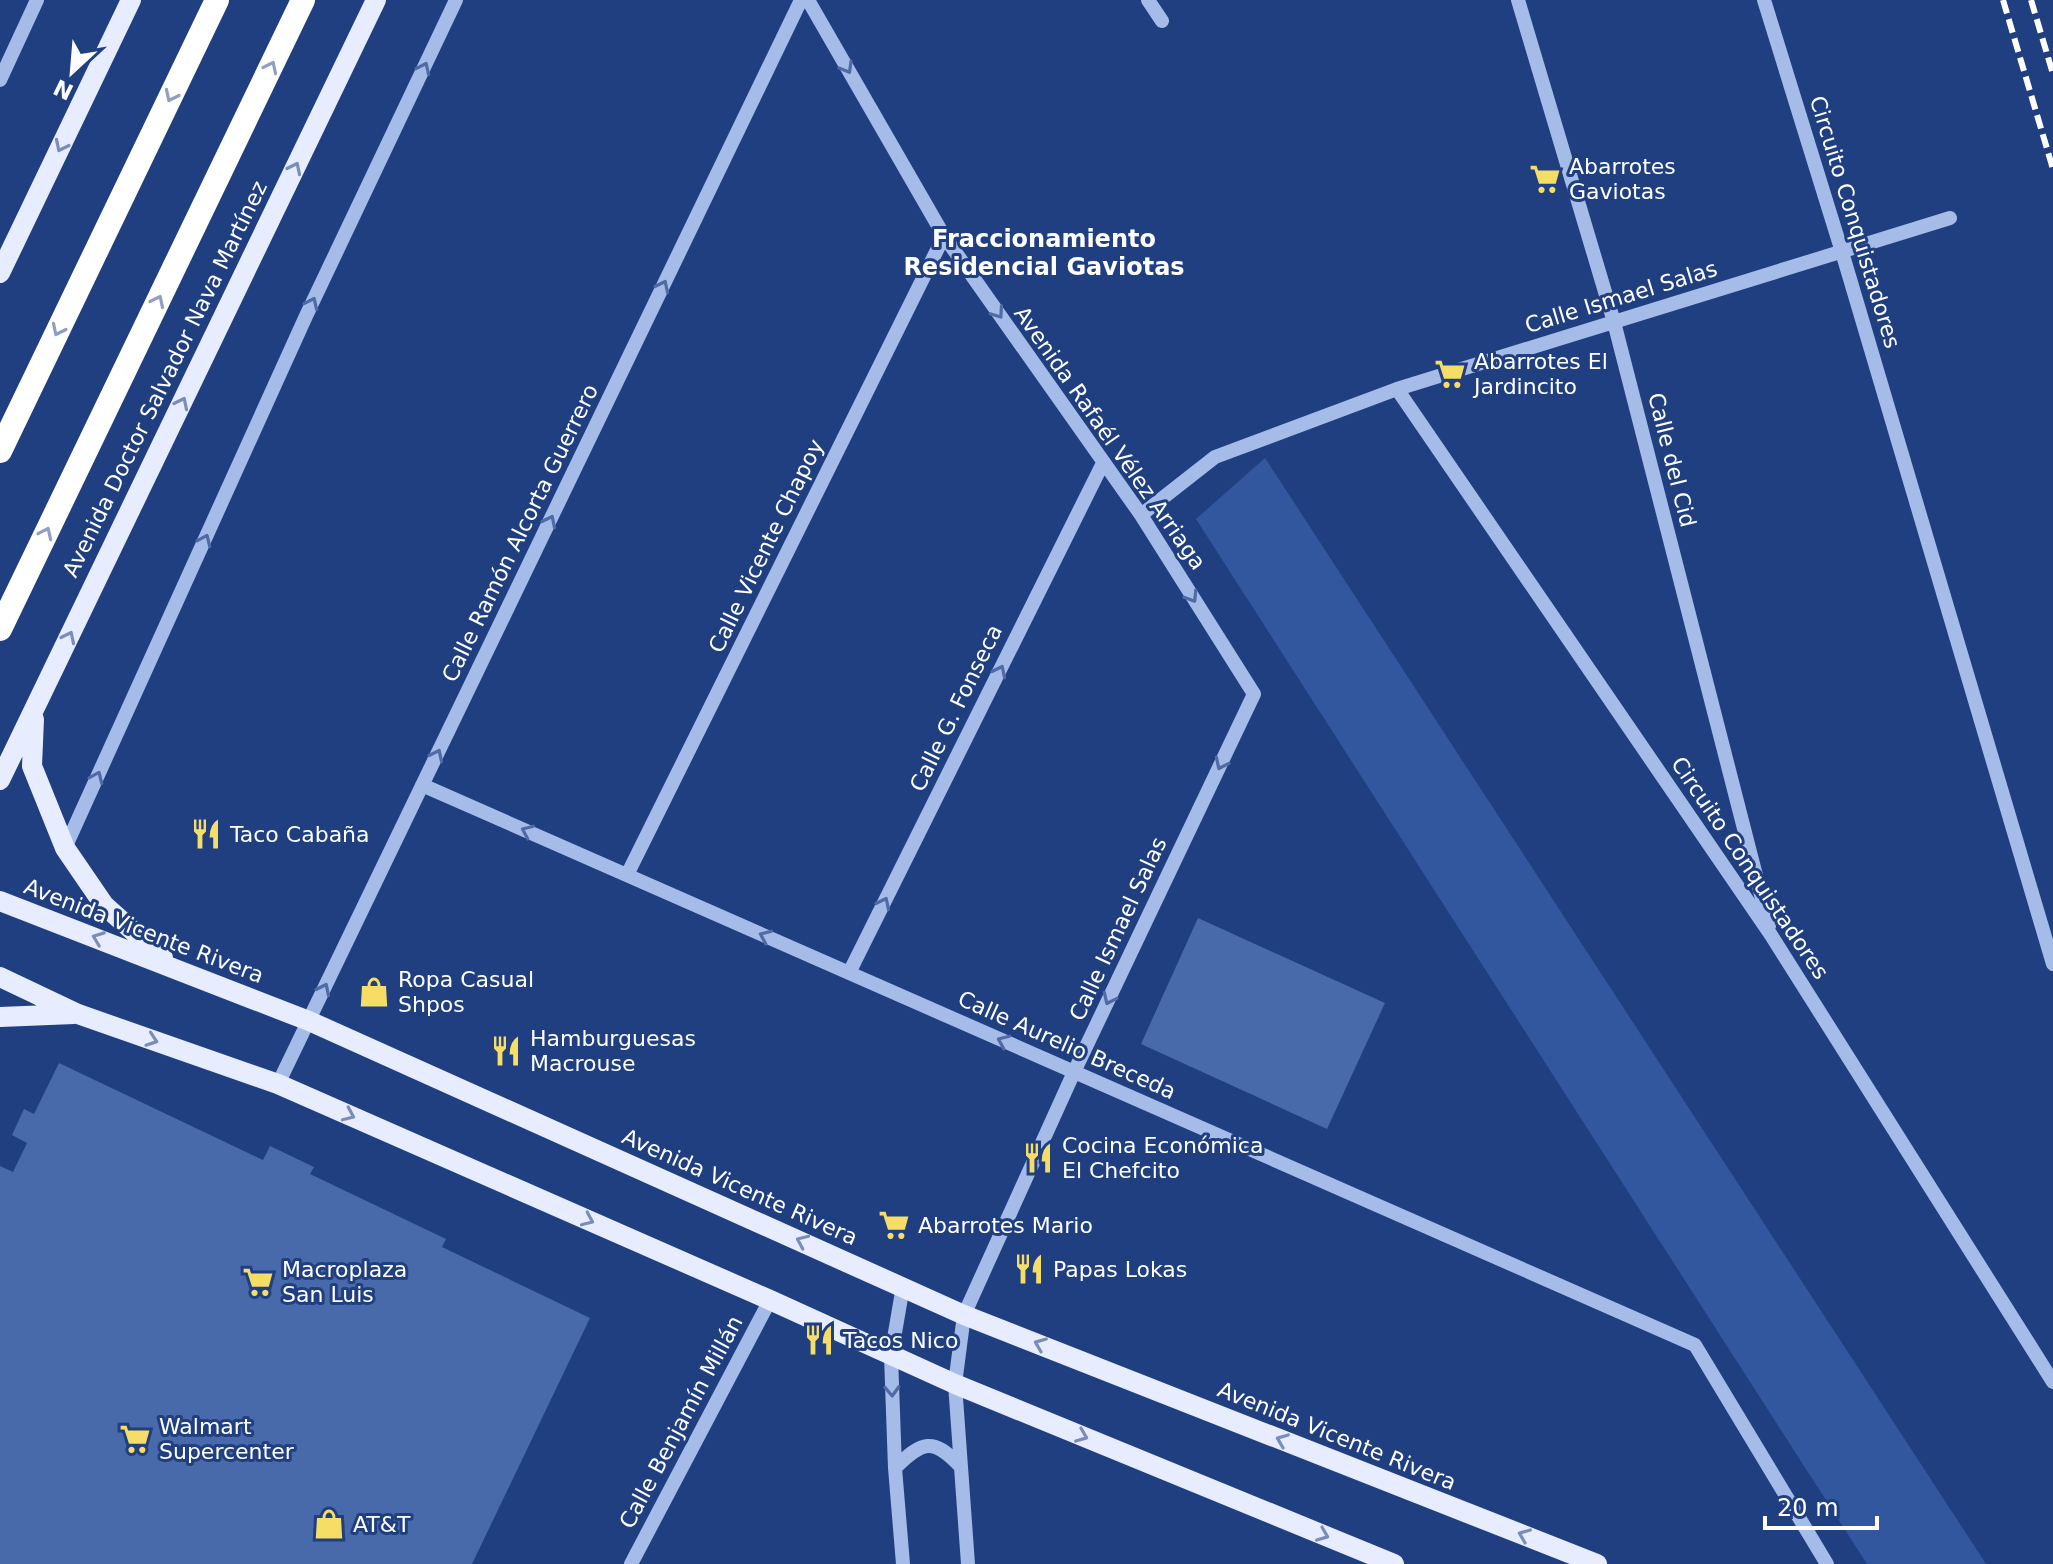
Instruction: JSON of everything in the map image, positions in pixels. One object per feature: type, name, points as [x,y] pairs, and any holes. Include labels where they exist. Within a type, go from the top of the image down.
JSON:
[{"type":"highway","points":[[3,445],[217,0]]},
{"type":"highway","name":"Avenida Doctor Salvador Nava Martínez","points":[[0,629],[303,0]]},
{"type":"main road","points":[[0,273],[131,0]]},
{"type":"main road","name":"Avenida Doctor Salvador Nava Martínez","points":[[0,780],[376,0]]},
{"type":"main road","points":[[35,707],[32,766],[65,848],[104,905],[171,966]]},
{"type":"main road","name":"Avenida Vicente Rivera","points":[[0,901],[309,1021],[964,1315],[1597,1564]]},
{"type":"main road","points":[[0,977],[78,1014],[278,1084],[955,1384],[1382,1562]]},
{"type":"main road","points":[[0,1017],[78,1014]]},
{"type":"street","points":[[0,80],[37,0]]},
{"type":"street","points":[[65,848],[306,316],[456,0]]},
{"type":"street","name":"Calle Ramón Alcorta Guerrero","points":[[278,1084],[801,0]]},
{"type":"street","name":"Avenida Rafaél Vélez Arriaga","points":[[808,0],[944,236],[1141,515],[1254,694]]},
{"type":"street","points":[[1148,0],[1162,21]]},
{"type":"street","name":"Calle del Cid","points":[[1518,0],[1614,322],[1771,935]]},
{"type":"street","name":"Circuito Conquistadores","points":[[1764,0],[2053,964]]},
{"type":"street","name":"Calle Ismael Salas","points":[[1141,515],[1215,457],[1330,413],[1397,389],[1950,218]]},
{"type":"street","name":"Calle Vicente Chapoy","points":[[627,875],[944,236]]},
{"type":"street","name":"Circuito Conquistadores","points":[[1397,389],[1771,935],[2053,1382]]},
{"type":"street","name":"Calle G. Fonseca","points":[[849,973],[1103,463]]},
{"type":"street","name":"Calle Ismael Salas","points":[[968,1564],[955,1384],[964,1315],[1074,1072],[1254,694]]},
{"type":"street","name":"Calle Aurelio Breceda","points":[[422,785],[1695,1345],[1827,1564]]},
{"type":"street","points":[[903,1286],[891,1356],[895,1468],[903,1564]]},
{"type":"street","name":"Calle Benjamín Millán","points":[[631,1564],[770,1300]]},
{"type":"street","points":[[895,1468],[914,1449],[925,1445],[943,1448],[960,1466]]},
{"type":"shaded area","points":[[1265,458],[1986,1564],[1867,1564],[1196,519]]},
{"type":"building","points":[[1198,918],[1385,1003],[1327,1129],[1141,1044]]},
{"type":"building","name":"Macroplaza San Luis","points":[[59,1063],[263,1160],[270,1146],[314,1167],[310,1174],[446,1239],[442,1247],[590,1318],[472,1564],[0,1564],[0,1166],[13,1172],[27,1143],[12,1135],[24,1109],[34,1114]]},
{"type":"railway","points":[[2003,0],[2053,169]]},
{"type":"railway","points":[[2031,0],[2053,74]]},
{"type":"place","name":"Abarrotes Gaviotas","points":[[1545,179]]},
{"type":"place","name":"Abarrotes El Jardincito","points":[[1450,374]]},
{"type":"place","name":"Taco Cabaña","points":[[206,834]]},
{"type":"place","name":"Ropa Casual Shpos","points":[[374,992]]},
{"type":"place","name":"Hamburguesas Macrouse","points":[[506,1051]]},
{"type":"place","name":"Cocina Económica El Chefcito","points":[[1038,1158]]},
{"type":"place","name":"Abarrotes Mario","points":[[894,1225]]},
{"type":"place","name":"Papas Lokas","points":[[1029,1269]]},
{"type":"place","name":"Macroplaza San Luis","points":[[258,1282]]},
{"type":"place","name":"Tacos Nico","points":[[819,1340]]},
{"type":"place","name":"Walmart Supercenter","points":[[135,1439]]},
{"type":"place","name":"AT&T","points":[[329,1524]]},
{"type":"district","name":"Fraccionamiento Residencial Gaviotas","points":[[1044,253]]}]
